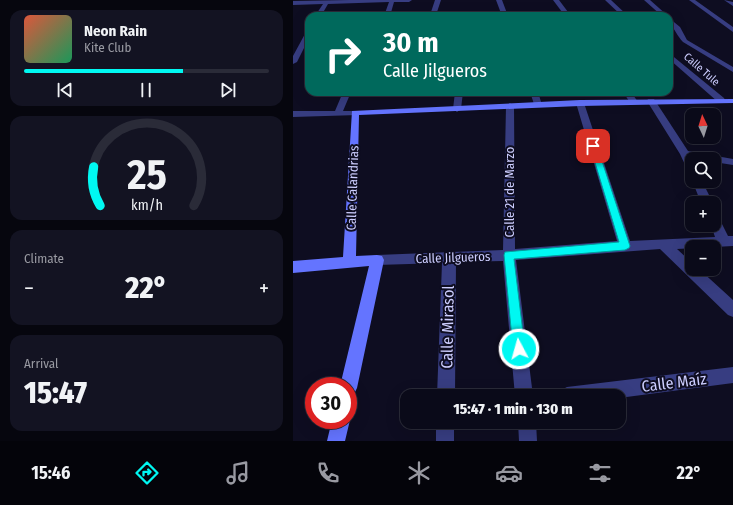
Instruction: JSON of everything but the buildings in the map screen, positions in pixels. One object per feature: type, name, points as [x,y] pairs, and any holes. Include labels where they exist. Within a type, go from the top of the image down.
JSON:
[{"type":"street","points":[[293,3],[409,0]]},
{"type":"street","points":[[434,12],[438,0]]},
{"type":"street","points":[[499,0],[504,12]]},
{"type":"street","points":[[556,0],[565,12]]},
{"type":"street","points":[[608,0],[621,12]]},
{"type":"street","points":[[647,0],[660,12]]},
{"type":"street","points":[[692,0],[733,30]]},
{"type":"street","points":[[727,0],[733,4]]},
{"type":"street","points":[[388,12],[392,1]]},
{"type":"street","points":[[320,12],[326,2]]},
{"type":"street","points":[[673,24],[678,28],[681,38],[733,70]]},
{"type":"street","points":[[293,62],[305,40]]},
{"type":"street","name":"Calle Tule","points":[[673,58],[721,100]]},
{"type":"street","points":[[338,114],[345,96]]},
{"type":"street","points":[[457,109],[459,96]]},
{"type":"street","points":[[535,96],[538,105]]},
{"type":"street","points":[[630,96],[634,102]]},
{"type":"street","points":[[293,114],[338,114],[580,103],[733,100]]},
{"type":"street","points":[[651,101],[685,154]]},
{"type":"street","points":[[580,103],[625,246]]},
{"type":"street","name":"Calle 21 de Marzo","points":[[510,106],[509,255],[523,389]]},
{"type":"street","name":"Calle Calandrias","points":[[349,262],[355,113]]},
{"type":"street","points":[[721,160],[733,162]]},
{"type":"street","points":[[721,230],[729,242]]},
{"type":"street","name":"Calle Jilgueros","points":[[293,267],[377,260],[509,255],[625,246],[729,242]]},
{"type":"street","points":[[663,244],[733,310]]},
{"type":"street","name":"Calle Mirasol","points":[[446,389],[449,258]]},
{"type":"street","points":[[350,377],[377,260]]},
{"type":"street","name":"Calle Maíz","points":[[622,389],[733,375]]},
{"type":"street","points":[[336,441],[339,429]]},
{"type":"street","points":[[445,429],[445,441]]},
{"type":"street","points":[[527,429],[528,441]]},
{"type":"route","points":[[519,349],[509,255],[625,246],[593,146]]}]
